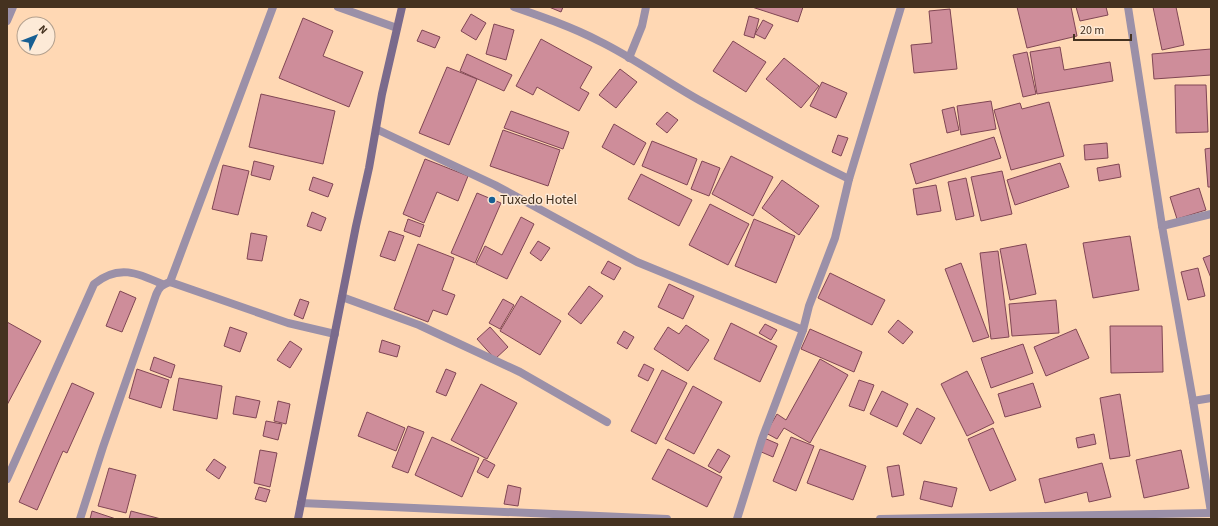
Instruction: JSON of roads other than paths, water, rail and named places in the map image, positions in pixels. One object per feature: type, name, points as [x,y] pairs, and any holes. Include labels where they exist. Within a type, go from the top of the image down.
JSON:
[{"type":"main road","points":[[298,519],[396,28],[402,7]]},
{"type":"street","points":[[7,21],[13,7]]},
{"type":"street","points":[[80,519],[103,447],[158,289],[166,283],[273,7]]},
{"type":"street","points":[[338,7],[396,28]]},
{"type":"street","points":[[514,7],[562,24],[599,40],[704,102],[805,157],[849,179]]},
{"type":"street","points":[[629,58],[642,26],[646,7]]},
{"type":"street","points":[[737,519],[762,439],[803,330],[809,306],[835,238],[849,179],[902,7]]},
{"type":"street","points":[[880,519],[1027,518],[1211,513],[1162,226],[1128,7]]},
{"type":"street","points":[[376,129],[495,185],[637,262],[803,330]]},
{"type":"street","points":[[1162,226],[1211,214]]},
{"type":"street","points":[[7,479],[94,284],[101,278],[123,272],[136,273],[288,324],[334,334]]},
{"type":"street","points":[[342,297],[419,325],[520,372],[607,422]]},
{"type":"street","points":[[1193,401],[1211,398]]},
{"type":"street","points":[[301,503],[667,519]]},
{"type":"place","name":"Tuxedo Hotel","points":[[492,200]]}]
